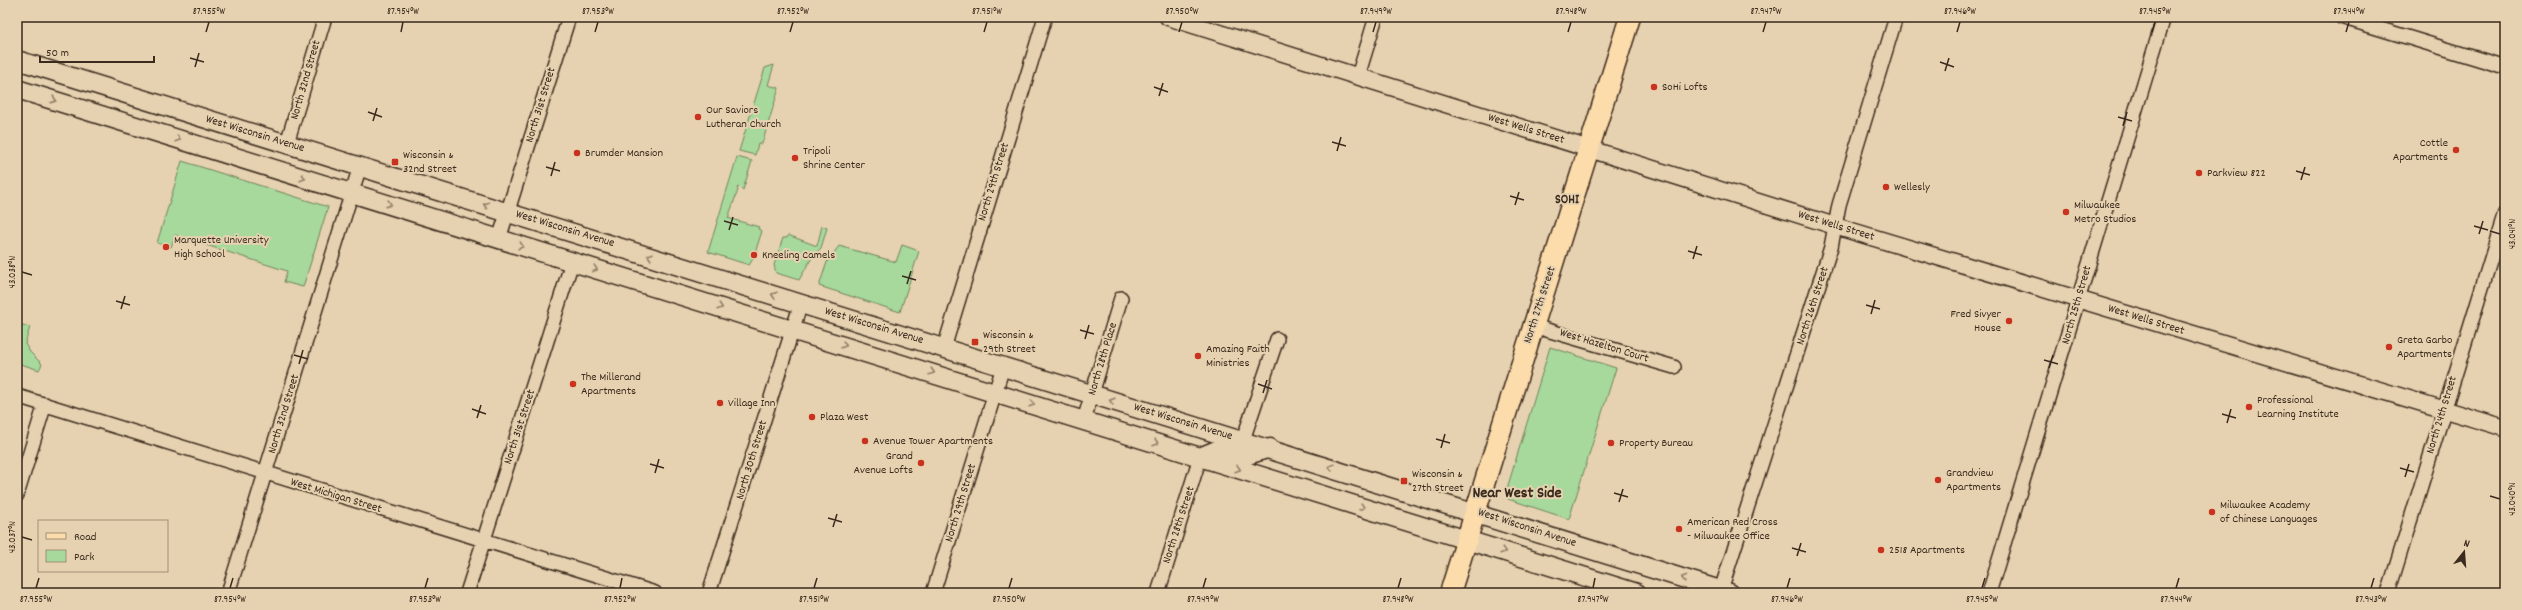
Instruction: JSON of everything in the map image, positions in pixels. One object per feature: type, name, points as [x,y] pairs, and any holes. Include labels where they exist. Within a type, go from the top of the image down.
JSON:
[{"type":"main road","name":"North 27th Street","points":[[1450,593],[1533,326],[1590,150],[1630,17]]},
{"type":"main road","name":"West Wisconsin Avenue","points":[[17,60],[508,211],[1092,395],[1270,448],[1724,592]]},
{"type":"main road","points":[[17,89],[995,392],[1637,593]]},
{"type":"main road","points":[[1200,457],[1219,450],[1248,456],[1270,448]]},
{"type":"street","name":"North 32nd Street","points":[[288,143],[325,17]]},
{"type":"street","name":"North 31st Street","points":[[499,239],[569,17]]},
{"type":"street","name":"North 29th Street","points":[[944,348],[1045,17]]},
{"type":"street","name":"West Wells Street","points":[[1168,17],[1835,226],[2505,428]]},
{"type":"street","points":[[1358,76],[1376,17]]},
{"type":"street","name":"North 26th Street","points":[[1724,592],[1827,262],[1839,205],[1896,17]]},
{"type":"street","name":"North 25th Street","points":[[1989,593],[2164,17]]},
{"type":"street","points":[[2341,17],[2505,67]]},
{"type":"street","name":"North 32nd Street","points":[[228,593],[360,166]]},
{"type":"street","name":"North 24th Street","points":[[2388,593],[2505,214]]},
{"type":"street","name":"North 31st Street","points":[[467,593],[572,262]]},
{"type":"street","name":"North 28th Place","points":[[1084,420],[1121,298]]},
{"type":"street","name":"North 30th Street","points":[[710,593],[801,304]]},
{"type":"street","name":"West Hazelton Court","points":[[1533,326],[1674,367]]},
{"type":"street","points":[[1243,440],[1276,339]]},
{"type":"street","name":"North 29th Street","points":[[933,593],[1003,367]]},
{"type":"street","name":"West Michigan Street","points":[[17,396],[483,541],[656,593]]},
{"type":"street","points":[[17,495],[45,404]]},
{"type":"street","name":"North 28th Street","points":[[1158,593],[1200,457]]},
{"type":"green space","points":[[774,65],[768,85],[779,88],[762,144],[758,144],[755,155],[739,151],[765,68]]},
{"type":"green space","points":[[737,157],[752,161],[743,190],[739,186],[737,188],[738,190],[728,218],[759,227],[758,229],[762,231],[753,259],[749,265],[708,252]]},
{"type":"green space","points":[[182,161],[328,207],[303,287],[284,282],[287,271],[175,235],[171,247],[157,243]]},
{"type":"green space","points":[[822,226],[827,228],[821,248],[813,256],[799,280],[776,273],[774,265],[783,238],[787,238],[788,235],[817,246]]},
{"type":"green space","points":[[902,245],[919,251],[900,312],[819,286],[827,262],[839,246],[896,262]]},
{"type":"green space","points":[[19,324],[30,327],[25,344],[30,352],[42,364],[39,370],[18,363],[17,331]]},
{"type":"green space","points":[[1550,347],[1616,368],[1569,519],[1508,499],[1506,492]]},
{"type":"place","name":"SoHi Lofts","points":[[1654,87]]},
{"type":"place","name":"Our Saviors Lutheran Church","points":[[698,117]]},
{"type":"place","name":"Cottle Apartments","points":[[2456,150]]},
{"type":"place","name":"Brumder Mansion","points":[[577,153]]},
{"type":"place","name":"Tripoli Shrine Center","points":[[795,158]]},
{"type":"place","name":"Wisconsin & 32nd Street","points":[[395,162]]},
{"type":"place","name":"Parkview 822","points":[[2199,173]]},
{"type":"place","name":"Wellesly","points":[[1886,187]]},
{"type":"place","name":"Milwaukee Metro Studios","points":[[2066,212]]},
{"type":"place","name":"Marquette University High School","points":[[166,247]]},
{"type":"place","name":"Kneeling Camels","points":[[754,255]]},
{"type":"place","name":"Fred Sivyer House","points":[[2009,321]]},
{"type":"place","name":"Wisconsin & 29th Street","points":[[975,342]]},
{"type":"place","name":"Greta Garbo Apartments","points":[[2389,347]]},
{"type":"place","name":"Amazing Faith Ministries","points":[[1198,356]]},
{"type":"place","name":"The Millerand Apartments","points":[[573,384]]},
{"type":"place","name":"Village Inn","points":[[720,403]]},
{"type":"place","name":"Professional Learning Institute","points":[[2249,407]]},
{"type":"place","name":"Plaza West","points":[[812,417]]},
{"type":"place","name":"Avenue Tower Apartments","points":[[865,441]]},
{"type":"place","name":"Property Bureau","points":[[1611,443]]},
{"type":"place","name":"Grand Avenue Lofts","points":[[921,463]]},
{"type":"place","name":"Grandview Apartments","points":[[1938,480]]},
{"type":"place","name":"Wisconsin & 27th Street","points":[[1404,481]]},
{"type":"place","name":"Milwaukee Academy of Chinese Languages","points":[[2212,512]]},
{"type":"place","name":"American Red Cross - Milwaukee Office","points":[[1679,529]]},
{"type":"place","name":"2518 Apartments","points":[[1881,550]]},
{"type":"district","name":"SOHI","points":[[1567,200]]},
{"type":"district","name":"Near West Side","points":[[1517,493]]}]
